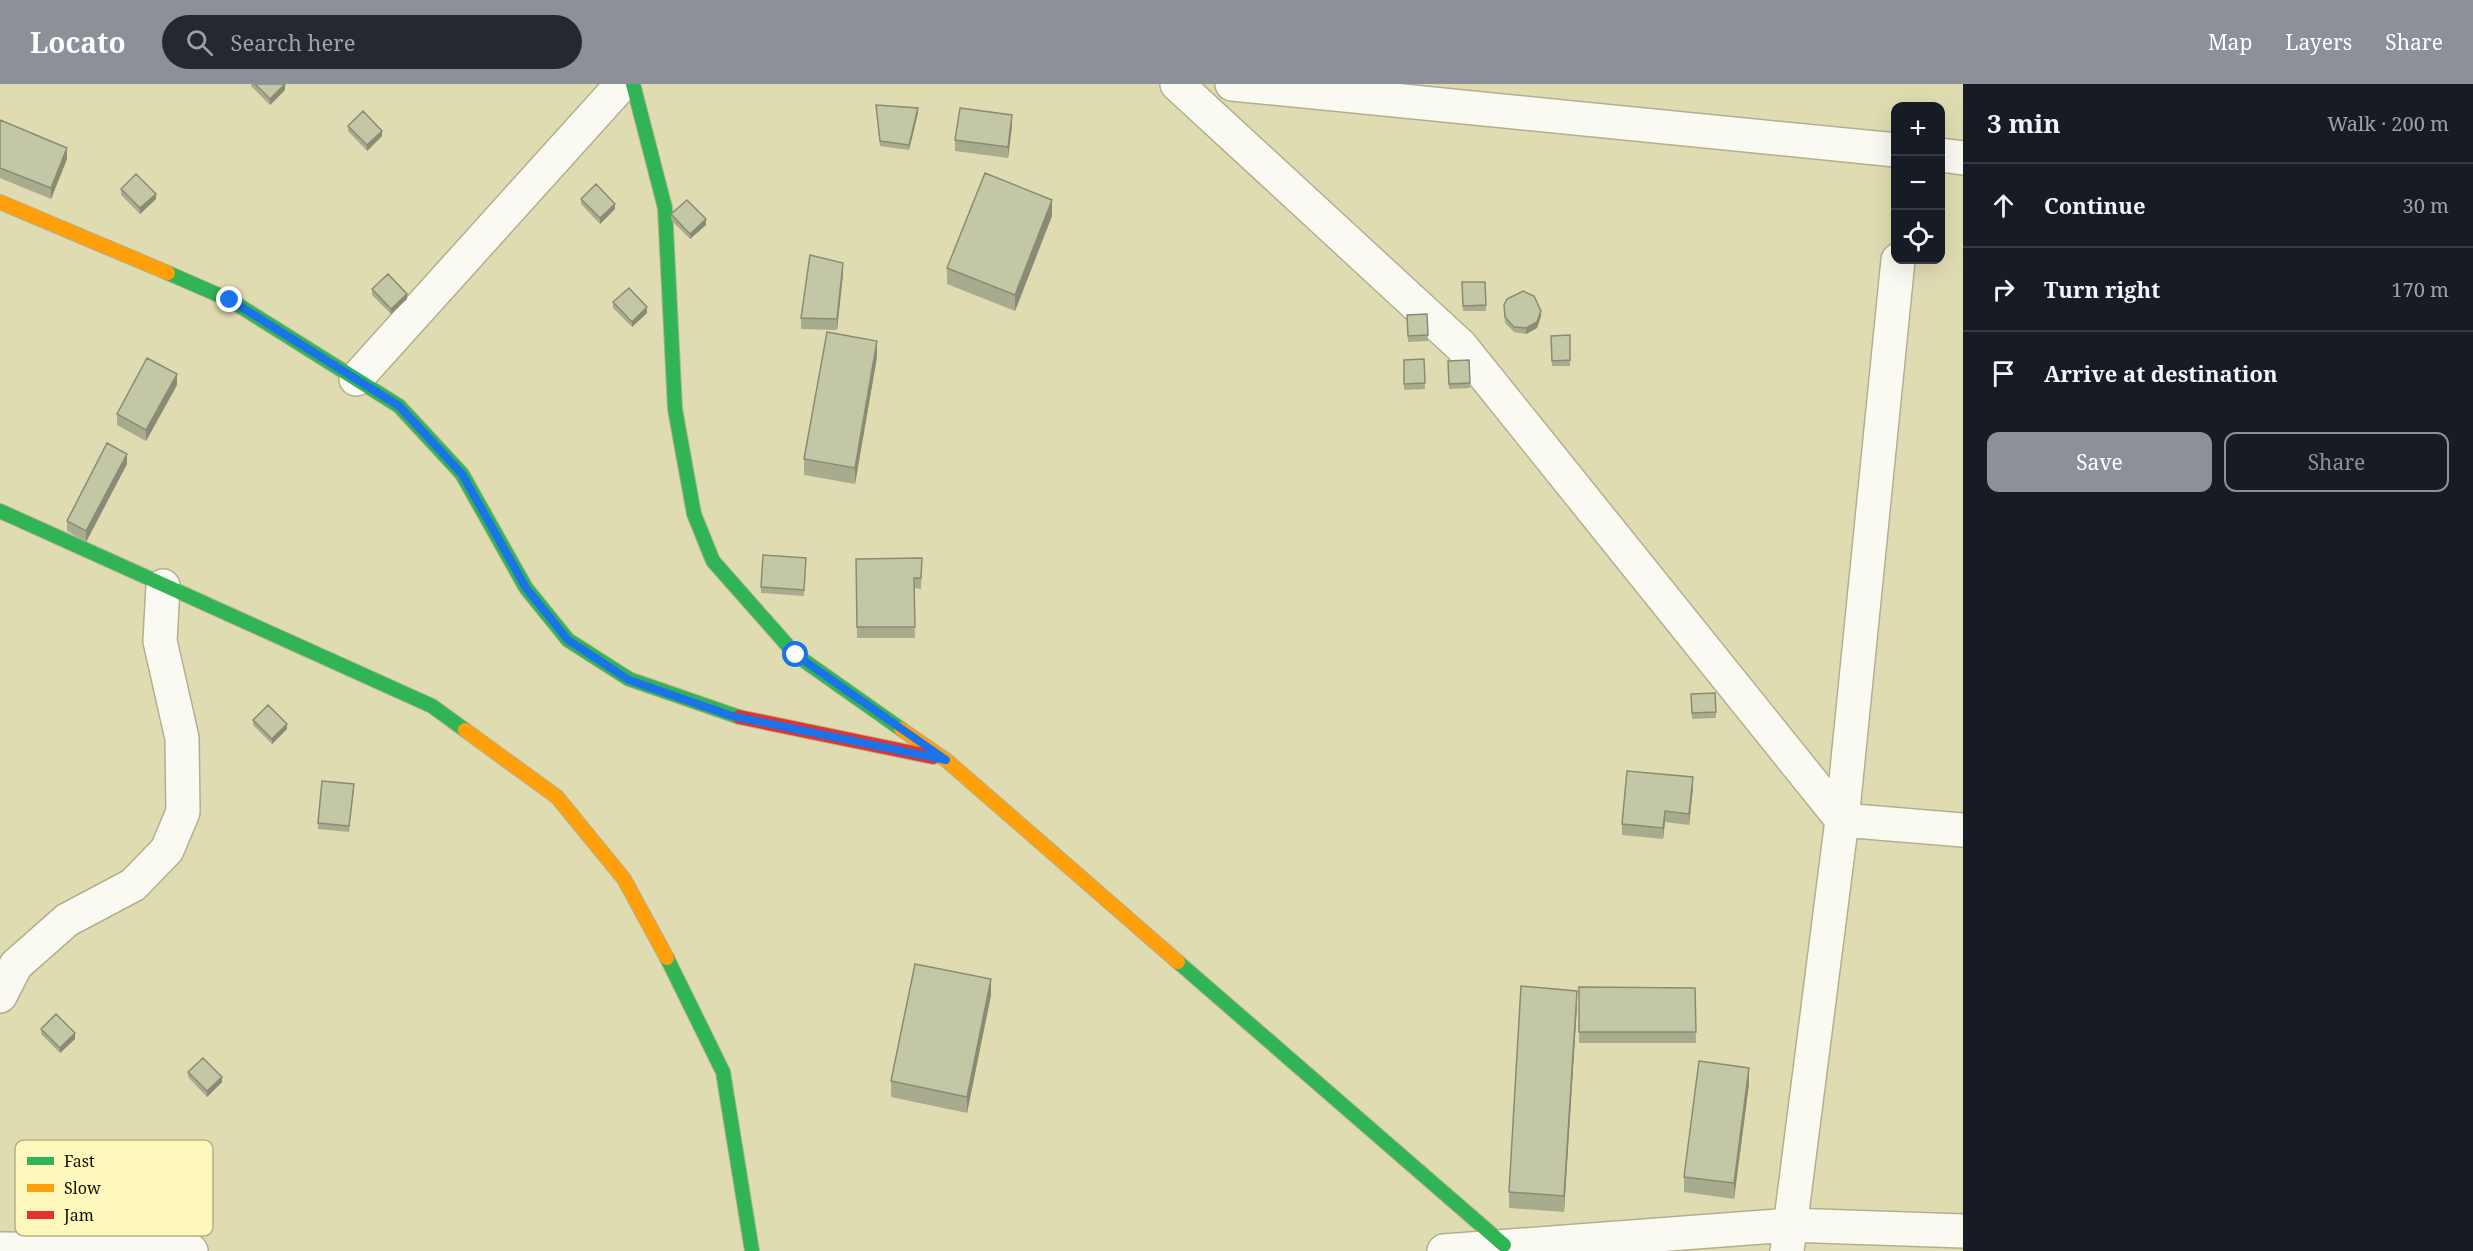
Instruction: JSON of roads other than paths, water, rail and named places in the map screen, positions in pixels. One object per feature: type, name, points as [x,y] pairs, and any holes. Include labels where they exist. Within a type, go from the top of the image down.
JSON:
[{"type":"street","points":[[356,379],[622,84]]},
{"type":"street","points":[[633,84],[665,208],[675,409],[694,514],[713,561],[796,655],[946,760],[1504,1245]]},
{"type":"street","points":[[1177,84],[1461,346],[1842,820],[1963,830]]},
{"type":"street","points":[[1232,84],[1891,150]]},
{"type":"street","points":[[1945,156],[1963,158]]},
{"type":"street","points":[[0,202],[230,300],[399,406],[462,474],[526,588],[568,640],[629,680],[732,716],[946,760]]},
{"type":"street","points":[[1788,1238],[1842,820],[1898,264]]},
{"type":"street","points":[[0,511],[432,706],[557,797],[624,879],[667,957],[723,1072],[752,1251]]},
{"type":"street","points":[[0,996],[16,965],[67,920],[133,885],[167,850],[183,812],[182,738],[160,641],[163,586]]},
{"type":"street","points":[[1444,1251],[1504,1245],[1963,1231]]},
{"type":"street","points":[[0,1249],[191,1251]]}]
